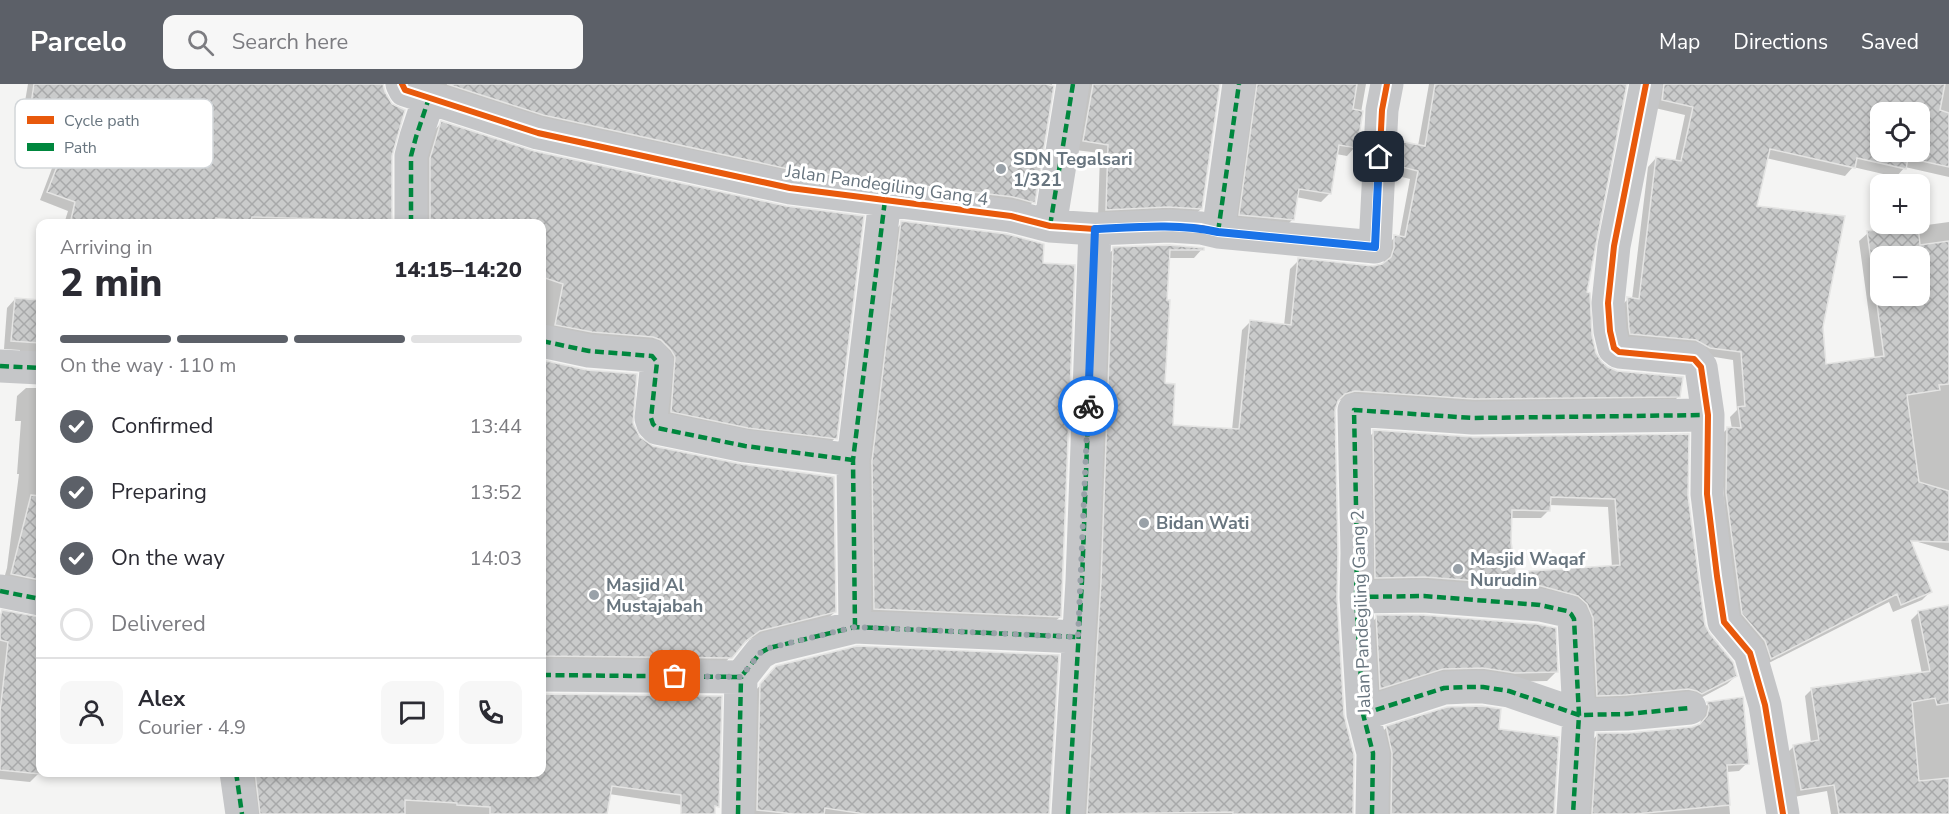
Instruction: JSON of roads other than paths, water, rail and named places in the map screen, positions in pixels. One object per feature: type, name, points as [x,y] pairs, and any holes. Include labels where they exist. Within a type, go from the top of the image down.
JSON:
[{"type":"street","points":[[1050,226],[1073,84]]},
{"type":"street","points":[[1218,232],[1239,84]]},
{"type":"street","name":"Jalan Pandegiling Gang 4","points":[[412,91],[538,133],[790,188],[1011,216],[1050,226],[1095,229],[1169,226],[1201,228],[1218,232],[1375,247],[1382,122],[1387,84]]},
{"type":"street","points":[[1646,84],[1614,246],[1608,303],[1610,331],[1614,348],[1619,352],[1694,359],[1701,367],[1708,415],[1707,494],[1724,622],[1750,654],[1765,705],[1783,814]]},
{"type":"street","points":[[411,219],[411,156],[416,137],[412,91]]},
{"type":"street","points":[[855,627],[853,460],[885,200]]},
{"type":"street","points":[[1068,814],[1078,637],[1095,229]]},
{"type":"street","points":[[546,342],[589,351],[655,358],[657,362],[651,418],[657,428],[745,446],[853,460]]},
{"type":"street","points":[[0,366],[36,368]]},
{"type":"street","name":"Jalan Pandegiling Gang 2","points":[[1372,814],[1373,753],[1363,714],[1356,597],[1354,410],[1473,418],[1708,415]]},
{"type":"street","points":[[0,591],[36,598]]},
{"type":"street","points":[[1356,597],[1424,596],[1540,605],[1567,610],[1574,619],[1579,715],[1574,814]]},
{"type":"street","points":[[738,814],[741,677],[755,658],[769,648],[855,627],[1078,637]]},
{"type":"street","points":[[546,675],[741,677]]},
{"type":"street","points":[[1363,714],[1444,688],[1475,687],[1509,691],[1579,715],[1690,708]]},
{"type":"street","points":[[237,777],[242,814]]},
{"type":"place","name":"SDN Tegalsari 1/321","points":[[1001,169]]},
{"type":"place","name":"Bidan Wati","points":[[1144,523]]},
{"type":"place","name":"Masjid Waqaf Nurudin","points":[[1458,569]]},
{"type":"place","name":"Masjid Al Mustajabah","points":[[594,595]]}]
